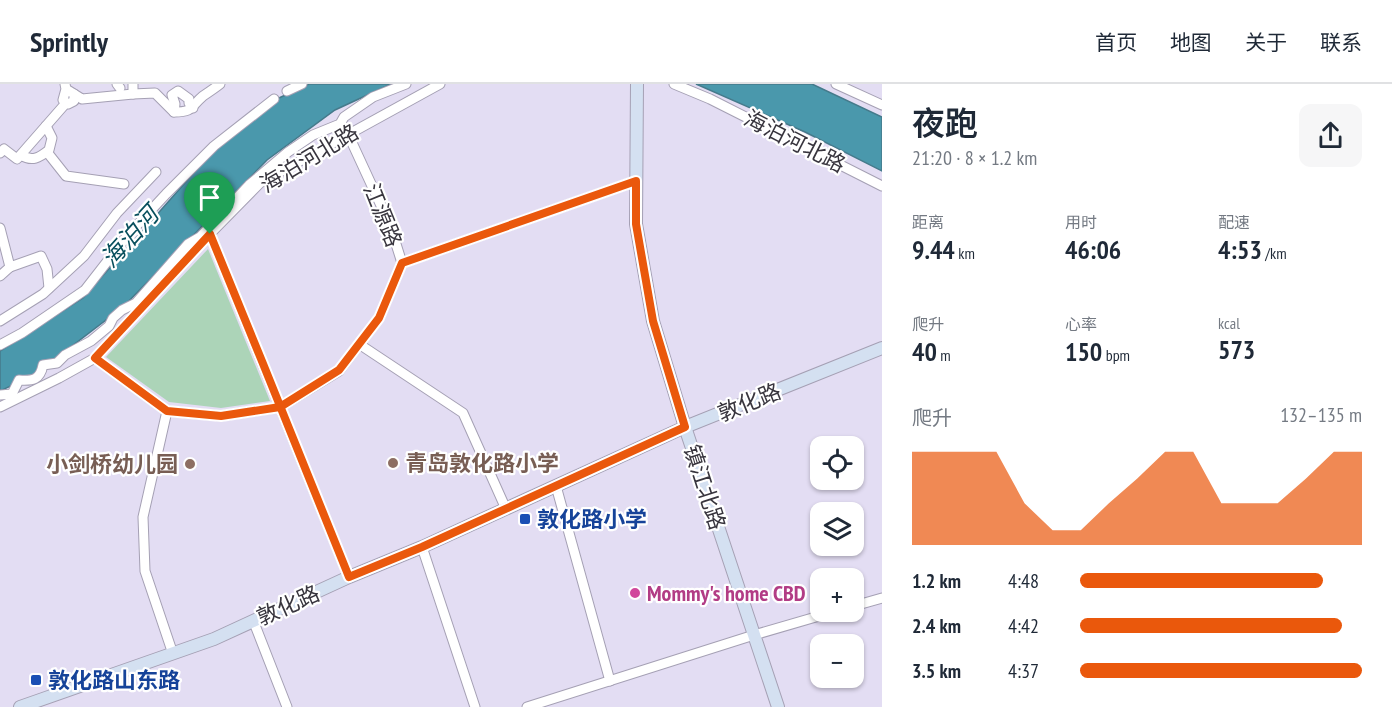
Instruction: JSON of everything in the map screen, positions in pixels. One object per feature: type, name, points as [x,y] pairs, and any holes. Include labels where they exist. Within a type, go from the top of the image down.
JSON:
[{"type":"street","points":[[1,149],[17,159],[66,103],[63,100],[68,89],[82,99],[133,89],[155,93],[174,112],[187,112],[220,84]]},
{"type":"street","points":[[287,91],[302,84]]},
{"type":"street","points":[[0,395],[12,394],[20,380],[33,381],[38,378],[42,373],[43,365],[57,363],[65,355],[91,341],[109,326],[113,318],[122,310],[136,303],[188,244],[200,237],[249,185],[288,152],[313,135],[340,124],[344,117],[373,97],[406,84]]},
{"type":"street","name":"海泊河北路","points":[[0,407],[95,358],[210,234],[261,183],[440,84]]},
{"type":"street","name":"镇江北路","points":[[637,84],[636,224],[653,321],[685,427],[778,707]]},
{"type":"street","name":"海泊河北路","points":[[674,84],[710,99],[882,186]]},
{"type":"street","points":[[836,84],[882,105]]},
{"type":"street","points":[[174,112],[175,104],[172,95],[178,91],[189,99],[193,108]]},
{"type":"street","points":[[0,345],[22,333],[85,290],[127,236],[174,186],[214,146],[274,99]]},
{"type":"street","points":[[21,155],[27,159],[37,159],[49,150],[52,138],[46,126]]},
{"type":"street","name":"江源路","points":[[167,411],[221,416],[280,407],[339,370],[379,318],[402,263],[390,225],[348,134]]},
{"type":"street","points":[[47,152],[66,176],[124,184]]},
{"type":"street","points":[[0,321],[49,288],[84,255],[117,213],[156,172]]},
{"type":"street","points":[[402,263],[636,181]]},
{"type":"street","points":[[0,228],[10,267]]},
{"type":"street","points":[[210,234],[349,577]]},
{"type":"street","points":[[0,276],[10,267],[40,256],[47,269],[49,288]]},
{"type":"street","points":[[359,344],[463,413],[506,509]]},
{"type":"street","name":"敦化路","points":[[20,707],[214,639],[685,427],[882,348]]},
{"type":"street","points":[[95,358],[167,411],[143,517],[146,571],[173,654]]},
{"type":"street","points":[[556,486],[610,681]]},
{"type":"street","points":[[422,547],[475,707]]},
{"type":"street","points":[[864,603],[882,598]]},
{"type":"street","points":[[527,707],[810,619]]},
{"type":"street","points":[[253,620],[286,707]]},
{"type":"green space","points":[[208,249],[270,401],[221,408],[169,402],[106,357]]},
{"type":"water","name":"海泊河","points":[[309,84],[391,84],[335,110],[267,160],[123,307],[34,375],[0,391],[0,351],[83,298],[215,149],[279,98]]},
{"type":"water","points":[[696,84],[812,84],[882,117],[882,171],[805,132]]},
{"type":"place","name":"青岛敦化路小学","points":[[393,463]]},
{"type":"place","name":"小剑桥幼儿园","points":[[190,464]]},
{"type":"place","name":"敦化路小学","points":[[525,519]]},
{"type":"place","name":"Mommy's home CBD","points":[[635,593]]},
{"type":"place","name":"敦化路山东路","points":[[36,680]]},
{"type":"route","points":[[210,234],[95,358],[167,411],[221,416],[280,407],[339,370],[379,318],[402,263],[636,181],[636,224],[653,321],[685,427],[422,547],[349,577],[280,407],[233,292],[210,234]]}]
